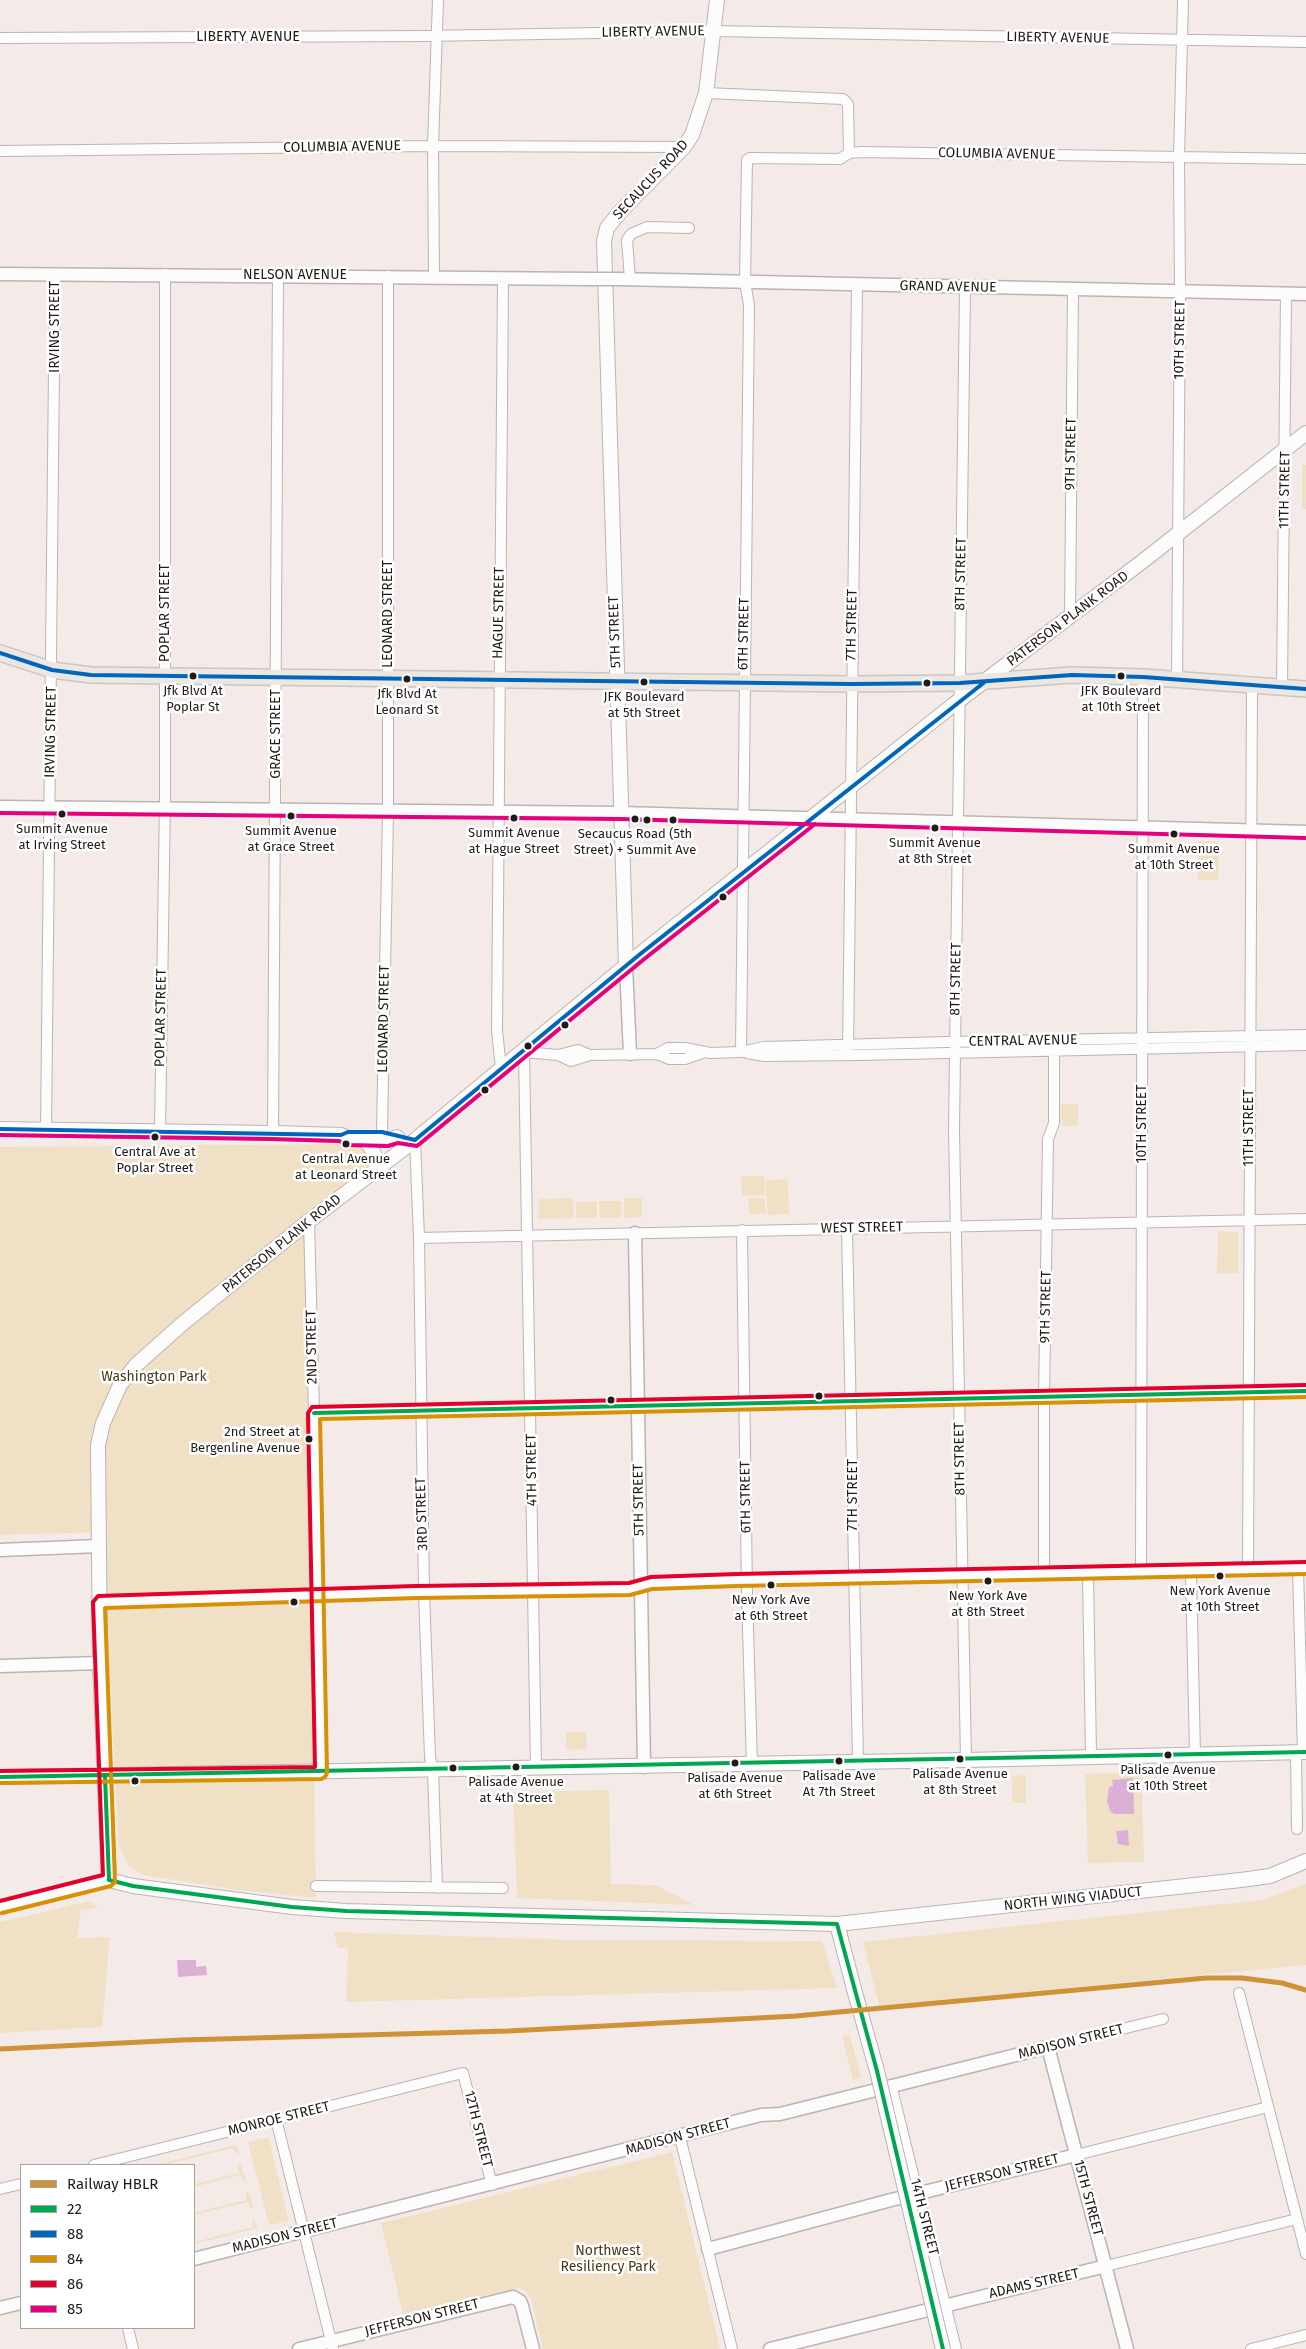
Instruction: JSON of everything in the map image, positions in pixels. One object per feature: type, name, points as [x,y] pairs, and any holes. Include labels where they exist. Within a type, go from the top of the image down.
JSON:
[{"type":"main road","name":"SECAUCUS ROAD","points":[[604,240],[608,228],[620,212],[684,147],[700,116],[706,93],[717,0]]},
{"type":"main road","name":"5TH STREET","points":[[604,240],[626,966]]},
{"type":"main road","name":"PATERSON PLANK ROAD","points":[[109,1880],[100,1663],[98,1446],[103,1423],[120,1385],[136,1365],[309,1221],[415,1140],[626,966],[810,819],[960,700],[1306,433]]},
{"type":"main road","points":[[0,652],[52,670],[90,675],[388,677],[744,684],[960,683],[1072,675],[1143,677],[1306,689]]},
{"type":"main road","points":[[0,1129],[341,1135],[348,1132],[382,1132],[415,1140]]},
{"type":"main road","points":[[341,1135],[348,1139],[388,1140],[397,1137]]},
{"type":"main road","points":[[361,1139],[369,1144],[375,1155],[377,1170]]},
{"type":"main road","points":[[0,1777],[644,1767],[1301,1752]]},
{"type":"main road","name":"NORTH WING VIADUCT","points":[[109,1880],[133,1886],[292,1907],[346,1911],[837,1924],[1241,1880],[1270,1876],[1306,1861]]},
{"type":"main road","points":[[0,1907],[109,1880]]},
{"type":"main road","name":"14TH STREET","points":[[837,1924],[877,2071],[943,2349]]},
{"type":"street","points":[[434,276],[433,146],[438,0]]},
{"type":"street","name":"10TH STREET","points":[[1177,680],[1180,291],[1179,158],[1183,0]]},
{"type":"street","name":"LIBERTY AVENUE","points":[[0,38],[437,36],[714,31],[1306,42]]},
{"type":"street","points":[[706,93],[843,99],[848,104],[849,153]]},
{"type":"street","name":"COLUMBIA AVENUE","points":[[0,151],[433,146],[684,147]]},
{"type":"street","name":"COLUMBIA AVENUE","points":[[745,217],[746,164],[750,158],[840,159],[849,153],[1306,159]]},
{"type":"street","name":"6TH STREET","points":[[741,1052],[742,817],[749,305],[745,282],[745,217]]},
{"type":"street","points":[[625,279],[627,240],[631,234],[648,227],[689,228]]},
{"type":"street","name":"NELSON AVENUE","points":[[0,274],[434,276],[590,279]]},
{"type":"street","name":"IRVING STREET","points":[[46,1130],[55,274]]},
{"type":"street","name":"POPLAR STREET","points":[[160,1132],[165,809],[165,274]]},
{"type":"street","name":"GRACE STREET","points":[[273,1133],[278,275]]},
{"type":"street","name":"LEONARD STREET","points":[[382,1132],[388,812],[388,276]]},
{"type":"street","name":"HAGUE STREET","points":[[501,1069],[497,1030],[498,679],[503,278]]},
{"type":"street","name":"GRAND AVENUE","points":[[590,279],[1306,294]]},
{"type":"street","name":"7TH STREET","points":[[848,1050],[857,285]]},
{"type":"street","name":"8TH STREET","points":[[964,288],[954,1130],[966,1760]]},
{"type":"street","name":"9TH STREET","points":[[1070,617],[1073,290]]},
{"type":"street","name":"11TH STREET","points":[[1282,687],[1286,293]]},
{"type":"street","name":"10TH STREET","points":[[1141,1572],[1143,677]]},
{"type":"street","name":"11TH STREET","points":[[1248,1570],[1252,685]]},
{"type":"street","points":[[0,807],[621,813],[1306,832]]},
{"type":"street","name":"5TH STREET","points":[[626,966],[630,1054]]},
{"type":"street","name":"CENTRAL AVENUE","points":[[848,1050],[956,1053],[1143,1038],[1306,1035]]},
{"type":"street","name":"CENTRAL AVENUE","points":[[524,1052],[558,1055],[571,1061],[590,1055],[657,1054],[669,1059],[685,1059],[702,1053],[741,1052],[764,1056],[955,1042],[1143,1049],[1306,1045]]},
{"type":"street","name":"9TH STREET","points":[[1044,1574],[1044,1397],[1048,1139],[1054,1123],[1054,1046]]},
{"type":"street","name":"4TH STREET","points":[[524,1052],[536,1768]]},
{"type":"street","name":"3RD STREET","points":[[415,1140],[419,1238],[424,1592],[437,1888]]},
{"type":"street","name":"WEST STREET","points":[[419,1238],[1306,1219]]},
{"type":"street","name":"2ND STREET","points":[[309,1221],[321,1773]]},
{"type":"street","name":"7TH STREET","points":[[847,1228],[858,1761]]},
{"type":"street","name":"6TH STREET","points":[[742,1230],[747,1580],[752,1764]]},
{"type":"street","name":"5TH STREET","points":[[635,1233],[644,1767]]},
{"type":"street","points":[[314,1413],[531,1407],[852,1403],[1306,1391]]},
{"type":"street","points":[[0,1550],[99,1546]]},
{"type":"street","points":[[99,1602],[424,1592],[630,1589],[651,1583],[747,1580],[1302,1569],[1301,1752],[1297,1829]]},
{"type":"street","points":[[1191,1572],[1195,1754]]},
{"type":"street","points":[[1088,1574],[1091,1756]]},
{"type":"street","points":[[0,1666],[100,1663]]},
{"type":"street","points":[[316,1886],[504,1888]]},
{"type":"street","points":[[1239,1993],[1306,2254]]},
{"type":"street","name":"MADISON STREET","points":[[195,2258],[492,2185],[761,2115],[780,2114],[891,2085],[1163,2020]]},
{"type":"street","name":"15TH STREET","points":[[1048,2047],[1127,2349]]},
{"type":"street","name":"MONROE STREET","points":[[98,2164],[463,2073]]},
{"type":"street","name":"12TH STREET","points":[[463,2073],[492,2185]]},
{"type":"street","name":"14TH STREET","points":[[891,2085],[956,2349]]},
{"type":"street","name":"JEFFERSON STREET","points":[[708,2249],[1268,2106]]},
{"type":"street","points":[[276,2119],[332,2345]]},
{"type":"street","points":[[680,2137],[732,2349]]},
{"type":"street","points":[[0,2189],[20,2184]]},
{"type":"street","name":"ADAMS STREET","points":[[770,2349],[1297,2218]]},
{"type":"street","name":"JEFFERSON STREET","points":[[299,2349],[332,2345],[509,2297],[516,2298],[522,2306],[533,2349]]},
{"type":"street","points":[[0,2308],[20,2303]]},
{"type":"street","points":[[128,2329],[133,2349]]},
{"type":"street","points":[[1251,2349],[1306,2335]]},
{"type":"green space","points":[[1302,465],[1306,465],[1306,509],[1302,509]]},
{"type":"green space","points":[[1197,841],[1219,842],[1218,880],[1198,880]]},
{"type":"green space","points":[[1061,1104],[1078,1104],[1078,1126],[1062,1126]]},
{"type":"green space","name":"Washington Park","points":[[358,1144],[367,1150],[370,1161],[367,1167],[305,1222],[316,1898],[239,1890],[143,1875],[128,1865],[119,1847],[106,1609],[105,1532],[0,1535],[0,1147]]},
{"type":"green space","points":[[741,1176],[764,1176],[765,1195],[742,1196]]},
{"type":"green space","points":[[788,1179],[789,1214],[768,1215],[765,1180]]},
{"type":"green space","points":[[573,1198],[574,1218],[539,1219],[539,1199]]},
{"type":"green space","points":[[624,1198],[642,1198],[642,1217],[624,1218]]},
{"type":"green space","points":[[748,1198],[765,1198],[766,1214],[749,1214]]},
{"type":"green space","points":[[597,1201],[597,1218],[576,1218],[576,1202]]},
{"type":"green space","points":[[599,1201],[621,1201],[621,1218],[600,1218]]},
{"type":"green space","points":[[1218,1231],[1238,1232],[1238,1273],[1217,1274]]},
{"type":"green space","points":[[566,1732],[586,1732],[587,1749],[566,1750]]},
{"type":"green space","points":[[1141,1772],[1144,1862],[1088,1863],[1085,1774]]},
{"type":"green space","points":[[1026,1775],[1026,1803],[1012,1803],[1012,1776]]},
{"type":"green space","points":[[609,1790],[611,1884],[656,1885],[694,1905],[517,1898],[513,1792]]},
{"type":"green space","points":[[1306,1884],[1306,1965],[879,2006],[863,1942],[1262,1900]]},
{"type":"green space","points":[[90,1901],[98,1908],[81,1910],[77,1938],[110,1937],[102,2027],[0,2033],[0,1922]]},
{"type":"green space","points":[[334,1932],[572,1940],[822,1941],[837,1988],[346,2002],[348,1948],[338,1948]]},
{"type":"green space","points":[[850,2035],[861,2078],[853,2080],[842,2036]]},
{"type":"green space","points":[[269,2139],[288,2218],[288,2221],[269,2225],[248,2142]]},
{"type":"green space","points":[[236,2145],[239,2153],[237,2155],[233,2148],[169,2164],[158,2164]]},
{"type":"green space","name":"Northwest Resiliency Park","points":[[672,2152],[720,2349],[543,2349],[531,2299],[526,2291],[519,2288],[403,2314],[381,2223]]},
{"type":"green space","points":[[241,2165],[246,2180],[244,2182],[240,2175],[195,2187],[195,2184],[239,2173],[238,2166]]},
{"type":"green space","points":[[246,2192],[250,2194],[253,2207],[251,2209],[247,2202],[195,2215],[195,2213],[246,2200]]},
{"type":"green space","points":[[254,2219],[258,2228],[195,2244],[195,2242],[253,2227],[252,2221]]},
{"type":"shaded area","points":[[1133,1778],[1134,1814],[1114,1814],[1110,1811],[1107,1801],[1109,1787],[1113,1786],[1112,1780]]},
{"type":"shaded area","points":[[1128,1830],[1129,1846],[1118,1844],[1116,1831]]},
{"type":"shaded area","points":[[177,1960],[196,1960],[196,1967],[206,1966],[207,1975],[178,1977]]},
{"type":"rail line","name":"HBLR","points":[[0,2049],[182,2040],[508,2031],[796,2016],[1206,1978],[1242,1978],[1282,1983],[1306,1990]]},
{"type":"transit line","name":"88","points":[[0,653],[52,670],[91,675],[851,684],[960,683],[1072,675],[1143,677],[1306,689]]},
{"type":"transit line","name":"88","points":[[415,1140],[639,955],[986,681]]},
{"type":"transit line","name":"85","points":[[0,813],[621,819],[1306,838]]},
{"type":"transit line","name":"85","points":[[0,1135],[273,1139],[339,1141],[349,1145],[388,1146],[398,1143],[417,1146],[643,960],[815,824]]},
{"type":"transit line","name":"88","points":[[0,1129],[341,1135],[348,1132],[382,1132],[415,1140]]},
{"type":"transit line","name":"86","points":[[0,1771],[315,1767],[308,1413],[312,1407],[1306,1385]]},
{"type":"transit line","name":"22","points":[[314,1413],[1306,1391]]},
{"type":"transit line","name":"84","points":[[0,1783],[321,1779],[325,1777],[327,1773],[320,1419],[1306,1397]]},
{"type":"transit line","name":"86","points":[[0,1901],[103,1875],[93,1602],[98,1596],[416,1586],[629,1583],[651,1577],[737,1574],[1306,1562]]},
{"type":"transit line","name":"84","points":[[2,1913],[111,1886],[115,1882],[105,1608],[416,1598],[630,1595],[652,1589],[737,1586],[1306,1574]]},
{"type":"transit line","name":"22","points":[[0,1777],[1306,1752]]},
{"type":"transit line","name":"22","points":[[105,1776],[109,1880]]},
{"type":"transit line","name":"22","points":[[109,1880],[133,1886],[292,1907],[346,1911],[837,1924]]},
{"type":"transit line","name":"22","points":[[837,1924],[877,2071],[943,2349]]},
{"type":"place","name":"Jfk Blvd At Poplar St","points":[[193,676]]},
{"type":"place","name":"JFK Boulevard at 10th Street","points":[[1121,676]]},
{"type":"place","name":"Jfk Blvd At Leonard St","points":[[407,679]]},
{"type":"place","name":"JFK Boulevard at 5th Street","points":[[644,682]]},
{"type":"place","name":"Summit Avenue at Irving Street","points":[[62,814]]},
{"type":"place","name":"Summit Avenue at Grace Street","points":[[291,816]]},
{"type":"place","name":"Summit Avenue at Hague Street","points":[[514,818]]},
{"type":"place","name":"Secaucus Road (5th Street) + Summit Ave","points":[[635,819]]},
{"type":"place","name":"Summit Avenue at 8th Street","points":[[935,828]]},
{"type":"place","name":"Summit Avenue at 10th Street","points":[[1174,834]]},
{"type":"place","name":"Central Ave at Poplar Street","points":[[155,1137]]},
{"type":"place","name":"Central Avenue at Leonard Street","points":[[346,1144]]},
{"type":"place","name":"2nd Street at Bergenline Avenue","points":[[309,1439]]},
{"type":"place","name":"New York Avenue at 10th Street","points":[[1220,1576]]},
{"type":"place","name":"New York Ave at 8th Street","points":[[988,1581]]},
{"type":"place","name":"New York Ave at 6th Street","points":[[771,1585]]},
{"type":"place","name":"Palisade Avenue at 10th Street","points":[[1168,1755]]},
{"type":"place","name":"Palisade Avenue at 8th Street","points":[[960,1759]]},
{"type":"place","name":"Palisade Ave At 7th Street","points":[[839,1761]]},
{"type":"place","name":"Palisade Avenue at 6th Street","points":[[735,1763]]},
{"type":"place","name":"Palisade Avenue at 4th Street","points":[[516,1767]]}]
